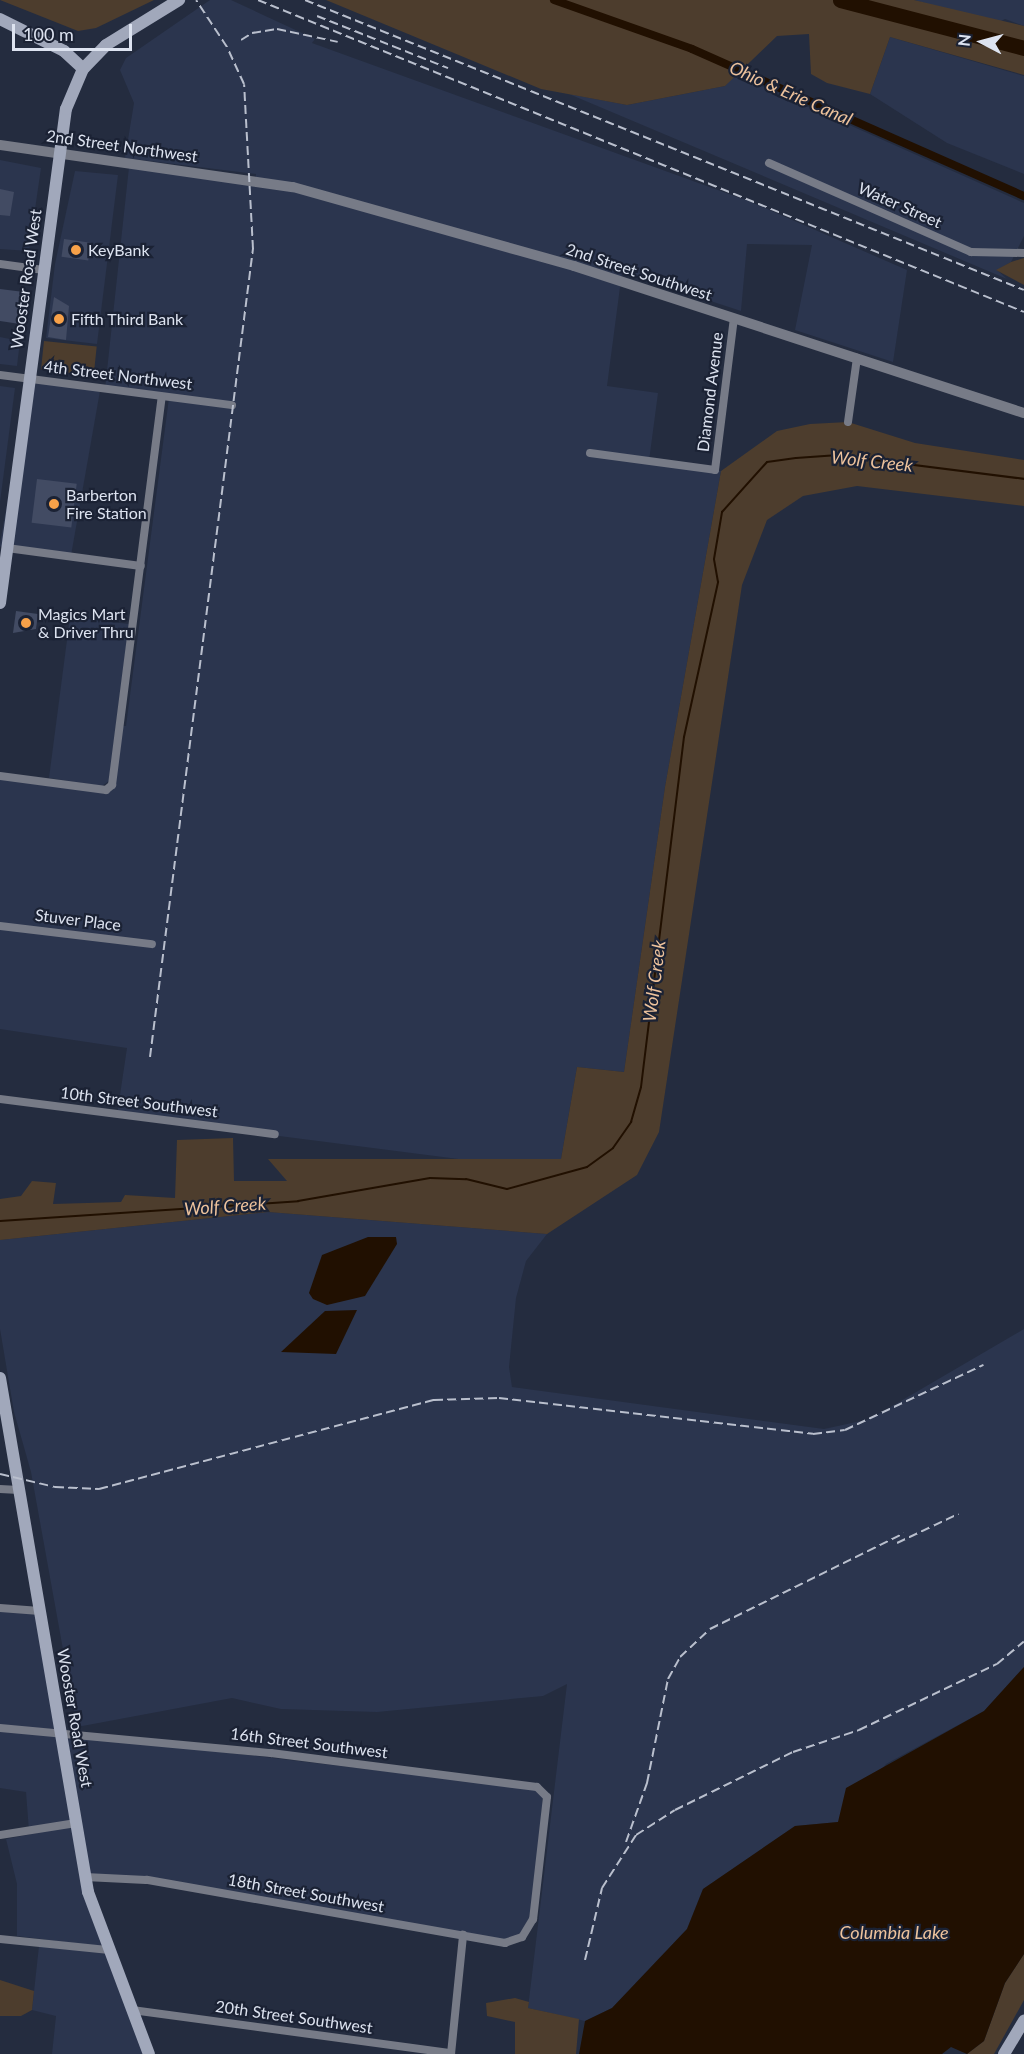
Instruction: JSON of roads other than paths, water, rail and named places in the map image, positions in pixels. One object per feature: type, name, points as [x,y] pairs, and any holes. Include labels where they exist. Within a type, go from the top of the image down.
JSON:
[{"type":"main road","points":[[0,19],[64,51],[83,69],[106,45],[179,0]]},
{"type":"main road","name":"Wooster Road West","points":[[0,603],[59,153],[66,109],[83,69]]},
{"type":"main road","name":"Wooster Road West","points":[[0,1378],[85,1877],[109,1950],[149,2054]]},
{"type":"main road","points":[[1004,2054],[1024,2022]]},
{"type":"street","name":"2nd Street Northwest","points":[[0,145],[241,178]]},
{"type":"street","name":"Water Street","points":[[769,164],[971,252],[1024,253]]},
{"type":"street","name":"2nd Street Southwest","points":[[241,178],[293,187],[574,266],[1024,412]]},
{"type":"street","points":[[0,264],[44,270]]},
{"type":"street","name":"Diamond Avenue","points":[[590,453],[715,470],[734,318]]},
{"type":"street","points":[[848,422],[857,358]]},
{"type":"street","name":"4th Street Northwest","points":[[0,375],[232,405]]},
{"type":"street","points":[[0,776],[106,790],[112,785],[162,397]]},
{"type":"street","points":[[7,548],[141,566]]},
{"type":"street","name":"Stuver Place","points":[[0,926],[152,944]]},
{"type":"street","name":"10th Street Southwest","points":[[0,1099],[275,1134]]},
{"type":"street","points":[[0,1489],[19,1490]]},
{"type":"street","points":[[0,1608],[40,1611]]},
{"type":"street","name":"16th Street Southwest","points":[[0,1728],[223,1747],[537,1787],[547,1797],[535,1914],[519,1938]]},
{"type":"street","points":[[0,1835],[76,1823]]},
{"type":"street","name":"18th Street Southwest","points":[[85,1877],[146,1880],[505,1943],[519,1938]]},
{"type":"street","points":[[451,2053],[463,1935]]},
{"type":"street","points":[[0,1939],[109,1950]]},
{"type":"street","name":"20th Street Southwest","points":[[132,2010],[451,2053]]},
{"type":"water","points":[[368,1237],[396,1237],[397,1244],[365,1296],[327,1305],[313,1299],[309,1293],[322,1255]]},
{"type":"water","points":[[357,1310],[336,1354],[281,1352],[325,1311]]},
{"type":"water","name":"Columbia Lake","points":[[1024,1667],[1024,1954],[1005,1983],[984,2041],[967,2054],[951,2047],[942,2054],[579,2054],[585,2021],[612,2008],[687,1929],[703,1889],[795,1826],[838,1822],[846,1788],[984,1711]]},
{"type":"waterway","name":"Ohio & Erie Canal","points":[[554,0],[692,49],[1024,196]]},
{"type":"waterway","points":[[840,0],[1024,48]]},
{"type":"waterway","name":"Wolf Creek","points":[[0,1221],[298,1201],[430,1178],[466,1179],[507,1189],[587,1167],[613,1148],[631,1122],[641,1087],[684,737],[718,582],[714,559],[722,512],[767,462],[796,458],[835,455],[1024,479]]},
{"type":"railway","points":[[150,1057],[253,249],[244,84],[227,47],[196,0]]},
{"type":"railway","points":[[258,0],[1024,312]]},
{"type":"railway","points":[[305,0],[1024,290]]},
{"type":"railway","points":[[317,16],[448,68]]},
{"type":"railway","points":[[241,40],[252,33],[277,29],[338,42]]},
{"type":"railway","points":[[0,1474],[55,1487],[99,1489],[434,1400],[499,1398],[813,1434],[845,1430],[983,1365]]},
{"type":"railway","points":[[897,1543],[958,1514]]},
{"type":"railway","points":[[626,1842],[647,1783],[668,1679],[680,1657],[710,1629],[904,1533]]},
{"type":"railway","points":[[585,1960],[602,1888],[636,1835],[675,1810],[793,1752],[859,1730],[997,1664],[1024,1641]]},
{"type":"place","name":"KeyBank","points":[[76,250]]},
{"type":"place","name":"Fifth Third Bank","points":[[59,319]]},
{"type":"place","name":"Barberton Fire Station","points":[[54,504]]},
{"type":"place","name":"Magics Mart & Driver Thru","points":[[26,623]]}]
